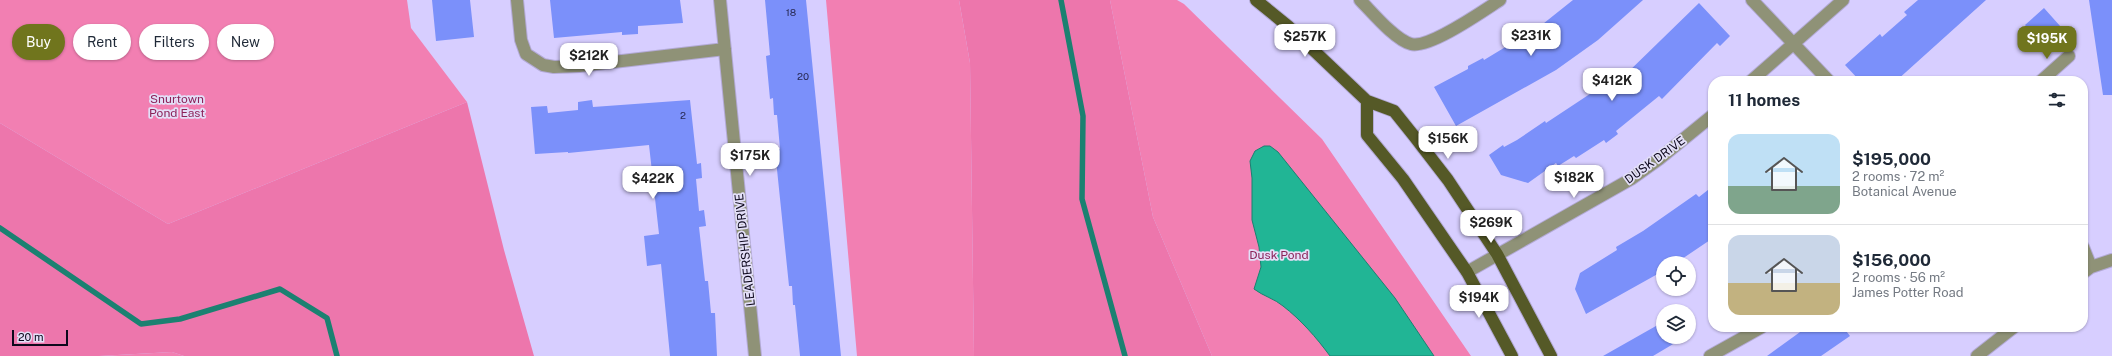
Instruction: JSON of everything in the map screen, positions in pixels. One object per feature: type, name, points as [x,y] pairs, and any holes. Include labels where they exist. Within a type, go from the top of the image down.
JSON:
[{"type":"main road","points":[[1256,0],[1295,32],[1367,101],[1394,111],[1448,180],[1497,254],[1551,356]]},
{"type":"main road","points":[[1367,101],[1367,136],[1403,179],[1467,272],[1512,356]]},
{"type":"street","points":[[517,0],[521,40],[526,54],[543,65],[554,67],[579,66],[725,49]]},
{"type":"street","name":"LEADERSHIP DRIVE","points":[[720,0],[755,356]]},
{"type":"street","points":[[1360,0],[1399,38],[1410,44],[1421,45],[1462,24],[1500,0]]},
{"type":"street","points":[[1752,0],[1824,76]]},
{"type":"street","points":[[1757,76],[1843,0]]},
{"type":"street","points":[[2047,76],[2069,56]]},
{"type":"street","name":"DUSK DRIVE","points":[[1467,272],[1631,179],[1670,151],[1708,119]]},
{"type":"street","points":[[2088,270],[2112,260]]},
{"type":"street","points":[[1710,356],[1753,332]]},
{"type":"street","points":[[1977,356],[2008,332]]},
{"type":"green space","name":"Snurtown Pond East","points":[[0,0],[407,0],[411,28],[467,102],[168,224],[0,123]]},
{"type":"green space","points":[[826,0],[959,0],[970,63],[974,356],[857,356]]},
{"type":"green space","name":"Dusk Pond","points":[[1110,0],[1177,0],[1184,4],[1322,139],[1471,356],[1212,356],[1153,217]]},
{"type":"green space","points":[[172,352],[184,356],[100,356]]},
{"type":"shaded area","points":[[959,0],[1110,0],[1153,217],[1212,356],[974,356],[970,63]]},
{"type":"shaded area","points":[[467,102],[504,250],[534,356],[184,356],[172,352],[99,356],[0,356],[0,123],[168,224]]},
{"type":"shaded area","points":[[1264,146],[1270,146],[1278,152],[1395,298],[1434,356],[1330,356],[1308,329],[1290,311],[1273,299],[1254,289],[1261,267],[1259,247],[1252,220],[1252,178],[1250,161],[1255,151]]},
{"type":"building","points":[[432,0],[470,0],[474,37],[436,41]]},
{"type":"building","points":[[550,0],[680,0],[683,23],[638,26],[638,34],[622,35],[622,32],[554,38]]},
{"type":"building","points":[[765,0],[806,0],[841,356],[800,356],[795,305],[793,305],[792,286],[789,286],[775,150],[780,149],[777,115],[774,115],[773,98],[770,99],[766,56],[770,55]]},
{"type":"building","points":[[1573,0],[1643,0],[1598,40],[1556,70],[1456,126],[1434,87],[1468,69],[1468,66],[1483,58],[1484,60],[1517,40],[1519,43]]},
{"type":"building","points":[[1918,0],[1986,0],[1902,76],[1855,76],[1845,65],[1880,34],[1882,37],[1907,15],[1904,12]]},
{"type":"building","points":[[2089,0],[2112,0],[2112,95],[2103,95]]},
{"type":"building","points":[[1699,3],[1730,36],[1720,46],[1717,43],[1662,99],[1659,96],[1616,131],[1618,134],[1606,143],[1604,140],[1576,158],[1574,156],[1558,166],[1556,163],[1528,183],[1501,175],[1489,155],[1503,145],[1504,147],[1517,140],[1545,121],[1546,123],[1602,86],[1605,91],[1624,76]]},
{"type":"building","points":[[2044,8],[2069,36],[2049,54],[2025,25]]},
{"type":"building","points":[[592,100],[593,107],[690,100],[697,164],[701,163],[702,178],[696,179],[699,211],[704,210],[706,226],[699,227],[705,281],[708,281],[711,313],[715,313],[717,356],[670,356],[661,264],[647,266],[644,236],[659,234],[649,145],[568,153],[535,154],[531,107],[547,106],[548,113],[578,110],[578,102]]},
{"type":"building","points":[[1708,190],[1708,241],[1686,256],[1656,256],[1656,275],[1586,314],[1575,289],[1580,273],[1617,250],[1616,247],[1643,231],[1696,194],[1699,197]]},
{"type":"building","points":[[1656,326],[1656,344],[1673,344],[1653,356],[1603,356]]},
{"type":"building","points":[[1800,332],[1847,332],[1850,336],[1821,356],[1767,356]]},
{"type":"waterway","points":[[1061,0],[1083,116],[1082,199],[1125,356]]},
{"type":"waterway","points":[[0,228],[141,324],[180,319],[280,289],[327,318],[337,356]]}]
